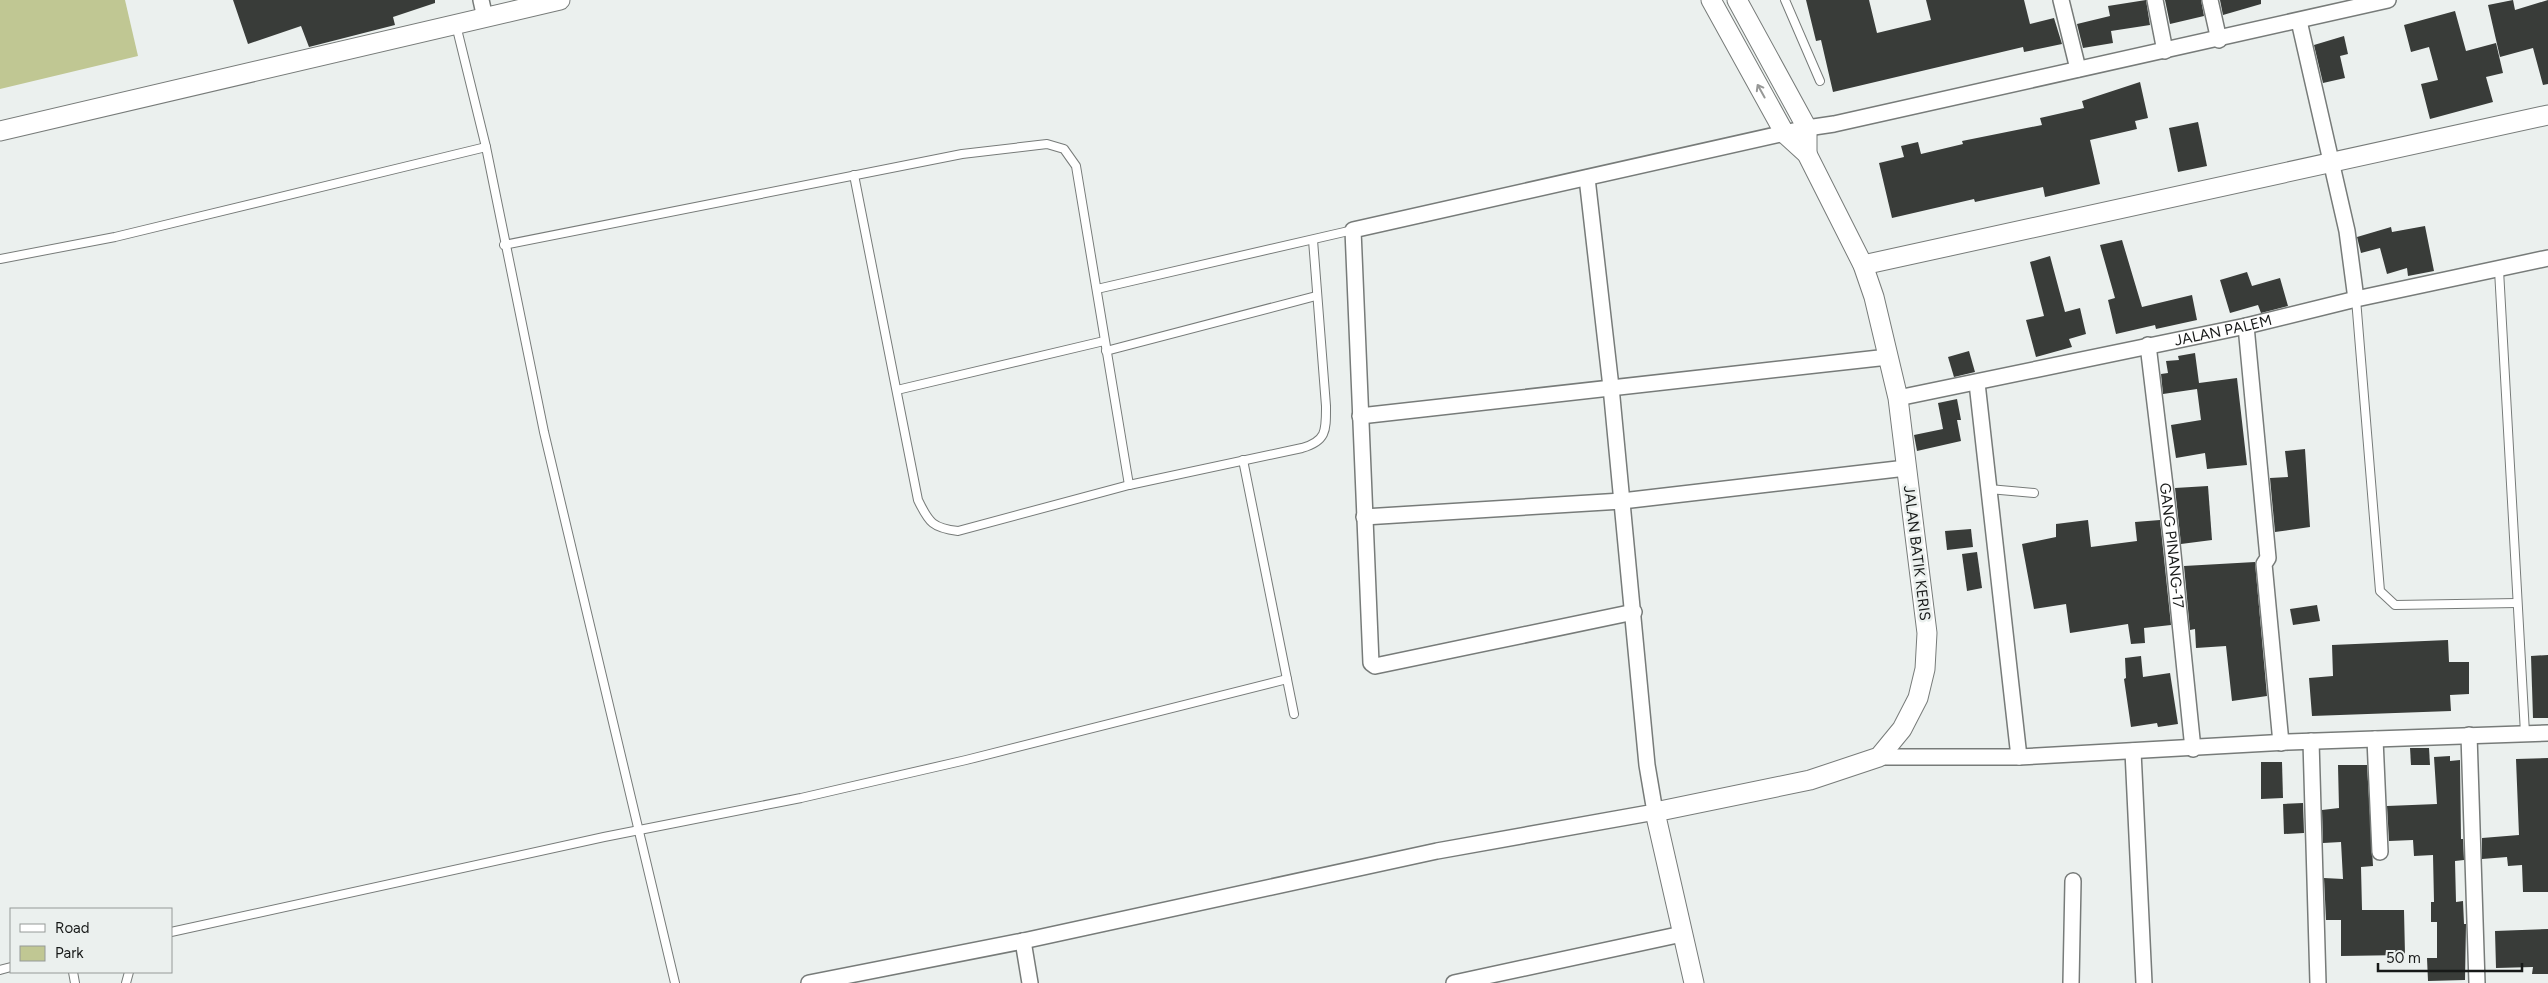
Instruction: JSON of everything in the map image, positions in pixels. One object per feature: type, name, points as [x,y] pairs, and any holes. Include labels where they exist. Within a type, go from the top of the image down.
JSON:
[{"type":"street","points":[[0,130],[456,25],[483,9],[560,0]]},
{"type":"street","points":[[1711,0],[1785,134],[1807,154]]},
{"type":"street","points":[[2060,0],[2078,69]]},
{"type":"street","points":[[2155,0],[2165,51]]},
{"type":"street","points":[[2210,0],[2218,40]]},
{"type":"street","points":[[1634,612],[1373,665],[1370,661],[1353,230],[1807,128],[1834,124],[2078,69],[2218,40],[2378,1]]},
{"type":"street","points":[[1722,20],[1740,4],[1807,128],[1807,154]]},
{"type":"street","points":[[2299,21],[2347,231],[2356,299]]},
{"type":"street","points":[[1863,265],[2092,213],[2332,163],[2548,115]]},
{"type":"street","name":"JALAN BATIK KERIS","points":[[1655,812],[1810,780],[1879,757],[1894,741],[1909,717],[1918,698],[1925,669],[1926,612],[1898,398],[1874,296],[1863,265],[1807,154]]},
{"type":"street","points":[[1587,178],[1611,386],[1634,612],[1647,765],[1655,812],[1694,983]]},
{"type":"street","name":"JALAN PALEM","points":[[1898,398],[2246,326],[2356,299],[2499,270],[2548,258]]},
{"type":"street","points":[[2246,326],[2268,558],[2264,564],[2281,743]]},
{"type":"street","name":"GANG PINANG-17","points":[[2148,345],[2172,544],[2193,749]]},
{"type":"street","points":[[1360,416],[1611,386],[1888,357]]},
{"type":"street","points":[[1977,383],[2019,756]]},
{"type":"street","points":[[1364,516],[1622,501],[1906,468]]},
{"type":"street","points":[[1879,757],[2019,756],[2193,749],[2311,741],[2548,733]]},
{"type":"street","points":[[2469,736],[2477,983]]},
{"type":"street","points":[[2375,739],[2380,852]]},
{"type":"street","points":[[2311,741],[2318,983]]},
{"type":"street","points":[[2133,751],[2144,983]]},
{"type":"street","points":[[809,983],[867,977],[1437,851],[1655,812]]},
{"type":"street","points":[[2070,983],[2073,881]]},
{"type":"street","points":[[1454,983],[1682,934]]},
{"type":"street","points":[[1023,941],[1030,983]]},
{"type":"lane","points":[[1785,0],[1820,80]]},
{"type":"lane","points":[[456,25],[486,147],[504,245],[544,432],[675,983]]},
{"type":"lane","points":[[504,245],[962,154],[1047,144],[1064,150],[1076,166],[1098,289],[1104,341],[1129,485]]},
{"type":"lane","points":[[0,259],[115,238],[486,147]]},
{"type":"lane","points":[[854,175],[918,500],[927,519],[940,529],[958,531],[1129,485],[1314,445],[1321,439],[1325,430],[1326,406],[1312,240]]},
{"type":"lane","points":[[1098,289],[1353,230]]},
{"type":"lane","points":[[2499,270],[2525,733]]},
{"type":"lane","points":[[1106,351],[1316,296]]},
{"type":"lane","points":[[2356,299],[2380,591],[2395,605],[2517,603]]},
{"type":"lane","points":[[897,390],[1104,341]]},
{"type":"lane","points":[[1243,460],[1294,714]]},
{"type":"lane","points":[[1989,489],[2034,493]]},
{"type":"lane","points":[[172,932],[640,830],[800,798],[966,760],[1287,679]]},
{"type":"green space","points":[[0,0],[125,0],[138,56],[0,89]]},
{"type":"building","points":[[233,0],[435,0],[435,3],[393,17],[395,25],[309,47],[301,26],[248,44]]},
{"type":"building","points":[[1806,0],[1869,0],[1877,33],[1931,20],[1926,0],[2024,0],[2030,24],[2054,18],[2062,44],[2024,52],[2023,47],[1833,92],[1821,40],[1816,41]]},
{"type":"building","points":[[2146,0],[2150,25],[2111,31],[2113,43],[2083,48],[2077,24],[2110,16],[2108,6]]},
{"type":"building","points":[[2165,0],[2201,0],[2204,16],[2170,24]]},
{"type":"building","points":[[2220,0],[2261,0],[2261,4],[2223,15]]},
{"type":"building","points":[[2513,0],[2515,10],[2548,0],[2548,84],[2543,85],[2533,48],[2500,57],[2488,5]]},
{"type":"building","points":[[2455,11],[2466,51],[2496,43],[2503,73],[2486,77],[2493,102],[2430,119],[2421,84],[2438,80],[2429,47],[2411,52],[2404,25]]},
{"type":"building","points":[[2344,36],[2348,54],[2340,56],[2345,78],[2323,83],[2314,45]]},
{"type":"building","points":[[2140,82],[2148,118],[2135,121],[2137,129],[2090,140],[2100,184],[2045,197],[2043,187],[1975,202],[1974,199],[1892,218],[1879,163],[1904,157],[1901,146],[1918,142],[1921,154],[1963,144],[1962,141],[2042,125],[2040,118],[2084,108],[2082,101]]},
{"type":"building","points":[[2198,122],[2207,166],[2178,172],[2169,128]]},
{"type":"building","points":[[2425,226],[2434,271],[2408,276],[2407,268],[2387,274],[2380,248],[2361,253],[2357,237],[2391,227],[2392,232]]},
{"type":"building","points":[[2122,240],[2142,307],[2192,295],[2197,320],[2156,329],[2155,325],[2116,334],[2108,300],[2115,298],[2100,245]]},
{"type":"building","points":[[2050,256],[2065,312],[2080,308],[2086,334],[2069,339],[2072,347],[2036,357],[2026,320],[2044,316],[2030,262]]},
{"type":"building","points":[[2247,272],[2252,286],[2280,278],[2288,306],[2261,313],[2258,305],[2230,313],[2220,280]]},
{"type":"building","points":[[1969,351],[1975,372],[1954,377],[1948,357]]},
{"type":"building","points":[[2195,353],[2199,383],[2237,378],[2247,465],[2207,469],[2205,453],[2176,458],[2171,425],[2201,420],[2197,389],[2163,394],[2161,374],[2168,373],[2166,361],[2179,360],[2178,356]]},
{"type":"building","points":[[1957,399],[1961,420],[1957,420],[1961,441],[1917,451],[1914,435],[1943,429],[1938,403]]},
{"type":"building","points":[[2305,449],[2310,527],[2275,532],[2270,478],[2288,477],[2285,451]]},
{"type":"building","points":[[2208,486],[2212,540],[2181,544],[2175,488]]},
{"type":"building","points":[[2088,520],[2091,547],[2137,541],[2135,522],[2160,520],[2171,625],[2144,628],[2145,643],[2131,644],[2128,624],[2070,633],[2066,604],[2034,609],[2022,544],[2056,537],[2056,524]]},
{"type":"building","points":[[1971,529],[1973,547],[1947,550],[1945,531]]},
{"type":"building","points":[[1977,552],[1982,588],[1967,591],[1962,554]]},
{"type":"building","points":[[2255,562],[2267,696],[2232,701],[2226,646],[2196,648],[2195,629],[2190,630],[2184,566]]},
{"type":"building","points":[[2317,605],[2320,621],[2293,625],[2290,609]]},
{"type":"building","points":[[2448,640],[2449,662],[2469,662],[2469,694],[2450,695],[2451,711],[2312,716],[2309,678],[2333,676],[2332,645]]},
{"type":"building","points":[[2548,655],[2548,718],[2533,718],[2531,656]]},
{"type":"building","points":[[2141,656],[2143,677],[2170,673],[2178,724],[2158,727],[2157,723],[2131,727],[2124,679],[2126,678],[2125,658]]},
{"type":"building","points":[[2410,748],[2429,748],[2430,765],[2411,765]]},
{"type":"building","points":[[2450,756],[2450,761],[2460,760],[2461,839],[2463,839],[2464,860],[2455,861],[2456,902],[2463,901],[2464,924],[2466,924],[2465,980],[2428,981],[2427,958],[2437,958],[2437,922],[2431,922],[2431,902],[2434,902],[2433,855],[2414,856],[2413,840],[2389,841],[2387,806],[2437,804],[2434,757]]},
{"type":"building","points":[[2548,758],[2548,892],[2523,892],[2522,865],[2508,866],[2507,857],[2482,859],[2482,838],[2519,835],[2516,759]]},
{"type":"building","points":[[2261,762],[2282,762],[2283,798],[2261,799]]},
{"type":"building","points":[[2338,765],[2367,765],[2373,866],[2361,867],[2362,910],[2404,910],[2405,955],[2341,956],[2341,920],[2326,920],[2324,878],[2343,879],[2341,842],[2323,843],[2322,810],[2339,808]]},
{"type":"building","points":[[2303,803],[2304,833],[2284,834],[2283,804]]},
{"type":"building","points":[[2548,929],[2548,974],[2532,974],[2533,967],[2496,968],[2495,931]]}]
